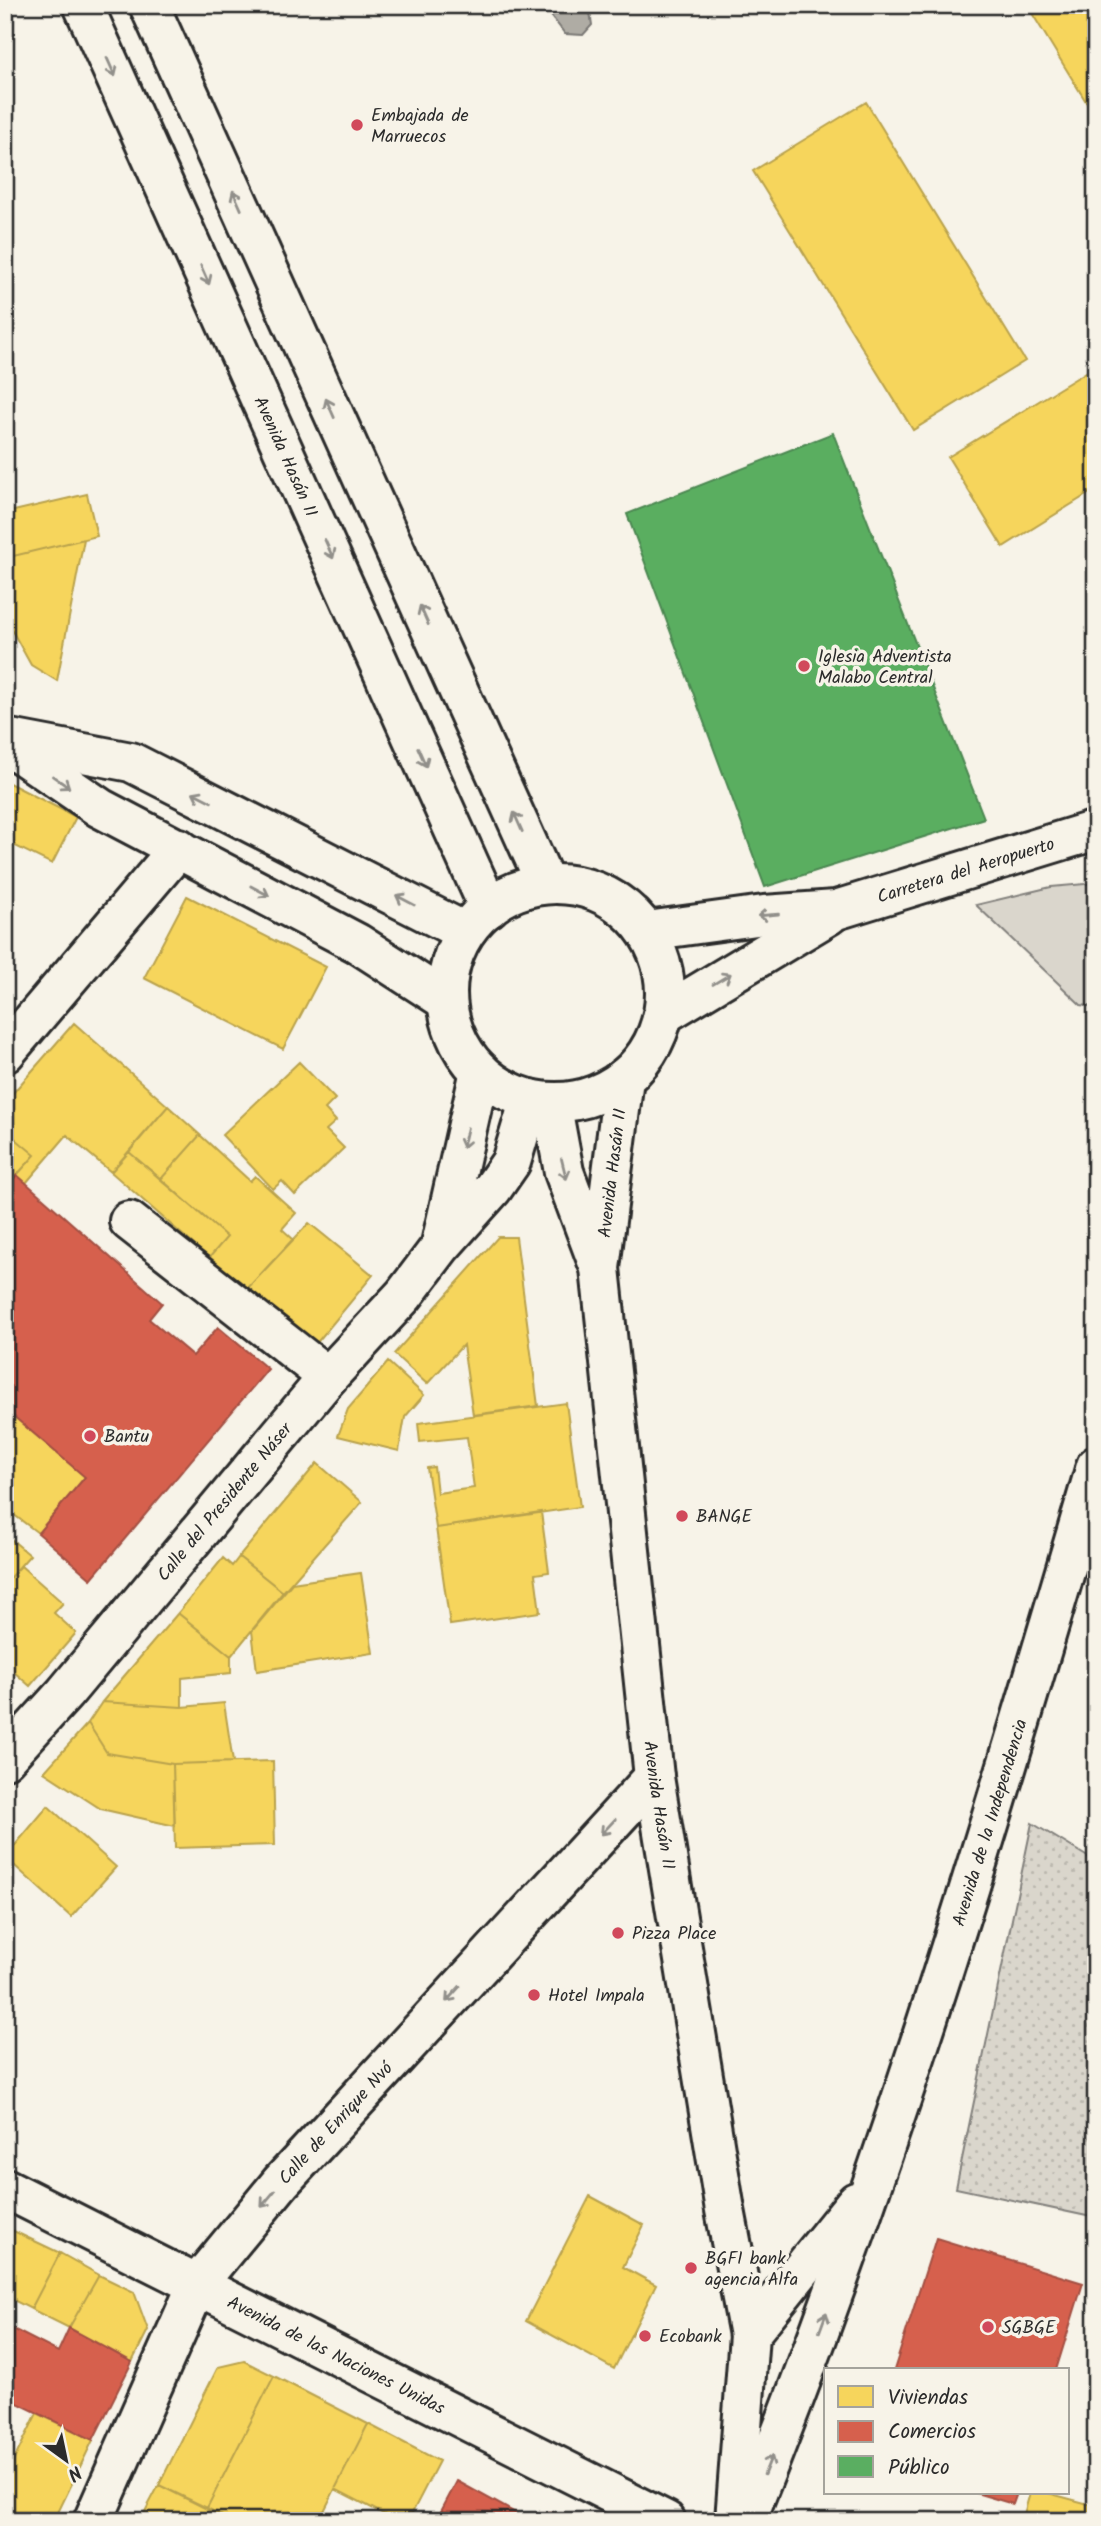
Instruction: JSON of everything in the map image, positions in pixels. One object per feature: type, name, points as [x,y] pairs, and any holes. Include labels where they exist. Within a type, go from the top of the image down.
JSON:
[{"type":"main road","name":"Avenida Hasán II","points":[[83,5],[477,920]]},
{"type":"main road","points":[[149,5],[546,884]]},
{"type":"main road","points":[[5,741],[131,762],[477,920]]},
{"type":"main road","points":[[5,741],[100,808],[357,943],[447,1001]]},
{"type":"main road","name":"Carretera del Aeropuerto","points":[[647,931],[764,915],[836,910],[1096,830]]},
{"type":"main road","points":[[5,1053],[179,848]]},
{"type":"main road","points":[[546,884],[576,885],[603,894],[628,910],[647,931],[660,957],[666,985],[664,1014],[656,1038],[642,1060],[624,1078],[602,1092],[576,1100],[540,1101],[503,1089],[480,1071],[458,1039],[447,1001],[448,977],[477,920],[516,892],[546,884]]},
{"type":"main road","name":"Carretera del Aeropuerto","points":[[664,1014],[836,910]]},
{"type":"main road","name":"Calle del Presidente Náser","points":[[441,1246],[480,1071]]},
{"type":"main road","name":"Avenida Hasán II","points":[[624,1078],[600,1268],[654,1777],[725,2210],[749,2335]]},
{"type":"main road","name":"Avenida Hasán II","points":[[540,1101],[600,1268]]},
{"type":"main road","name":"Calle del Presidente Náser","points":[[5,1759],[65,1693],[328,1377],[404,1295],[511,1161],[540,1101]]},
{"type":"main road","points":[[129,1221],[328,1377]]},
{"type":"main road","name":"Avenida de la Independencia","points":[[746,2521],[791,2409],[877,2175],[1028,1698],[1096,1466]]},
{"type":"main road","name":"Calle de Enrique Nvó","points":[[93,2521],[198,2283],[281,2182],[654,1777]]},
{"type":"main road","name":"Avenida de la Independencia","points":[[749,2335],[877,2175]]},
{"type":"main road","name":"Avenida de las Naciones Unidas","points":[[5,2188],[666,2521]]},
{"type":"main road","points":[[734,2521],[749,2335]]},
{"type":"main road","points":[[744,2396],[791,2409]]},
{"type":"shaded area","points":[[543,5],[589,5],[592,25],[583,35],[565,34]]},
{"type":"shaded area","points":[[1096,883],[1096,1007],[1081,1005],[976,905],[1051,887]]},
{"type":"shaded area","points":[[1032,1823],[1096,1862],[1096,2218],[956,2188]]},
{"type":"building: Viviendas","points":[[1027,5],[1096,5],[1096,118]]},
{"type":"building: Viviendas","points":[[866,102],[1025,361],[913,430],[753,171]]},
{"type":"building: Viviendas","points":[[1096,366],[1096,489],[1003,547],[948,457]]},
{"type":"building: Viviendas","points":[[87,494],[97,536],[5,558],[5,513]]},
{"type":"building: Viviendas","points":[[84,539],[57,681],[31,665],[10,627],[5,615],[5,558]]},
{"type":"building: Viviendas","points":[[5,781],[76,817],[52,864],[5,841]]},
{"type":"building: Viviendas","points":[[187,896],[326,967],[283,1049],[144,978]]},
{"type":"building: Viviendas","points":[[74,1023],[168,1106],[111,1172],[67,1135],[26,1183],[17,1175],[35,1155],[5,1130],[5,1102]]},
{"type":"building: Viviendas","points":[[299,1062],[335,1099],[325,1109],[336,1121],[326,1130],[344,1148],[295,1195],[282,1181],[273,1189],[222,1135]]},
{"type":"building: Viviendas","points":[[168,1106],[200,1135],[161,1179],[129,1152]]},
{"type":"building: Viviendas","points":[[5,1130],[35,1155],[5,1188]]},
{"type":"building: Viviendas","points":[[200,1135],[250,1181],[255,1176],[296,1213],[282,1229],[293,1239],[246,1290],[209,1258],[227,1237],[161,1179]]},
{"type":"building: Viviendas","points":[[129,1152],[227,1237],[209,1258],[111,1172]]},
{"type":"building: Viviendas","points":[[309,1223],[373,1275],[310,1351],[246,1290]]},
{"type":"building: Viviendas","points":[[498,1237],[516,1237],[538,1406],[473,1415],[463,1345],[427,1384],[394,1354]]},
{"type":"building: Viviendas","points":[[388,1362],[424,1395],[405,1417],[399,1451],[338,1436],[348,1409]]},
{"type":"building: Viviendas","points":[[566,1403],[580,1507],[436,1528],[427,1468],[434,1467],[437,1493],[474,1488],[467,1437],[420,1442],[418,1423]]},
{"type":"building: Viviendas","points":[[5,1409],[85,1477],[38,1533],[5,1508]]},
{"type":"building: Viviendas","points":[[317,1463],[362,1502],[283,1592],[239,1557]]},
{"type":"building: Viviendas","points":[[541,1512],[549,1572],[535,1574],[540,1612],[450,1625],[436,1528]]},
{"type":"building: Viviendas","points":[[5,1536],[30,1555],[5,1583]]},
{"type":"building: Viviendas","points":[[239,1557],[283,1592],[231,1656],[178,1613],[223,1558],[232,1566]]},
{"type":"building: Viviendas","points":[[21,1566],[63,1603],[54,1613],[76,1633],[30,1686],[5,1664],[5,1583]]},
{"type":"building: Viviendas","points":[[361,1573],[373,1653],[257,1671],[252,1631],[292,1583]]},
{"type":"building: Viviendas","points":[[178,1613],[231,1656],[231,1673],[182,1678],[182,1707],[102,1702]]},
{"type":"building: Viviendas","points":[[102,1702],[182,1707],[224,1703],[233,1762],[173,1764],[107,1753],[88,1723]]},
{"type":"building: Viviendas","points":[[88,1723],[107,1753],[173,1764],[175,1826],[101,1809],[44,1772]]},
{"type":"building: Viviendas","points":[[273,1761],[275,1845],[175,1848],[173,1764]]},
{"type":"building: Viviendas","points":[[48,1806],[116,1867],[71,1917],[5,1857]]},
{"type":"building: Viviendas","points":[[590,2196],[644,2225],[623,2267],[656,2285],[614,2369],[526,2321]]},
{"type":"building: Viviendas","points":[[5,2227],[60,2253],[31,2309],[5,2296]]},
{"type":"building: Viviendas","points":[[60,2253],[99,2275],[69,2328],[31,2309]]},
{"type":"building: Viviendas","points":[[99,2275],[134,2292],[148,2330],[132,2362],[69,2328]]},
{"type":"building: Viviendas","points":[[244,2361],[274,2376],[207,2508],[159,2485],[218,2367]]},
{"type":"building: Viviendas","points":[[274,2376],[368,2424],[319,2521],[232,2521],[207,2508]]},
{"type":"building: Viviendas","points":[[37,2413],[93,2440],[54,2521],[5,2521],[5,2478]]},
{"type":"building: Viviendas","points":[[5,2419],[15,2423],[5,2445]]},
{"type":"building: Viviendas","points":[[368,2424],[439,2461],[408,2521],[397,2521],[335,2489]]},
{"type":"building: Viviendas","points":[[159,2485],[231,2521],[140,2521]]},
{"type":"building: Viviendas","points":[[1030,2494],[1052,2494],[1096,2506],[1096,2521],[1022,2521]]},
{"type":"building: Comercios","points":[[17,1175],[162,1303],[149,1319],[193,1356],[218,1327],[268,1369],[91,1579],[38,1533],[85,1477],[5,1409],[5,1188]]},
{"type":"building: Comercios","name":"SGBGE","points":[[936,2238],[1083,2283],[1057,2368],[895,2368]]},
{"type":"building: Comercios","points":[[11,2328],[58,2352],[69,2328],[132,2362],[93,2440],[5,2397],[5,2341]]},
{"type":"building: Comercios","points":[[457,2481],[530,2521],[436,2521]]},
{"type":"building: Comercios","points":[[979,2494],[1017,2494],[1013,2504]]},
{"type":"building: Comercios","points":[[549,2512],[575,2520],[576,2521],[544,2521]]},
{"type":"building: Público","name":"Iglesia Adventista Malabo Central","points":[[833,433],[984,818],[765,887],[627,514]]},
{"type":"place","name":"Embajada de Marruecos","points":[[357,125]]},
{"type":"place","name":"Iglesia Adventista Malabo Central","points":[[804,666]]},
{"type":"place","name":"Bantu","points":[[90,1436]]},
{"type":"place","name":"BANGE","points":[[682,1516]]},
{"type":"place","name":"Pizza Place","points":[[618,1933]]},
{"type":"place","name":"Hotel Impala","points":[[534,1995]]},
{"type":"place","name":"BGFI bank agencia Alfa","points":[[691,2268]]},
{"type":"place","name":"SGBGE","points":[[988,2327]]},
{"type":"place","name":"Ecobank","points":[[645,2336]]}]
